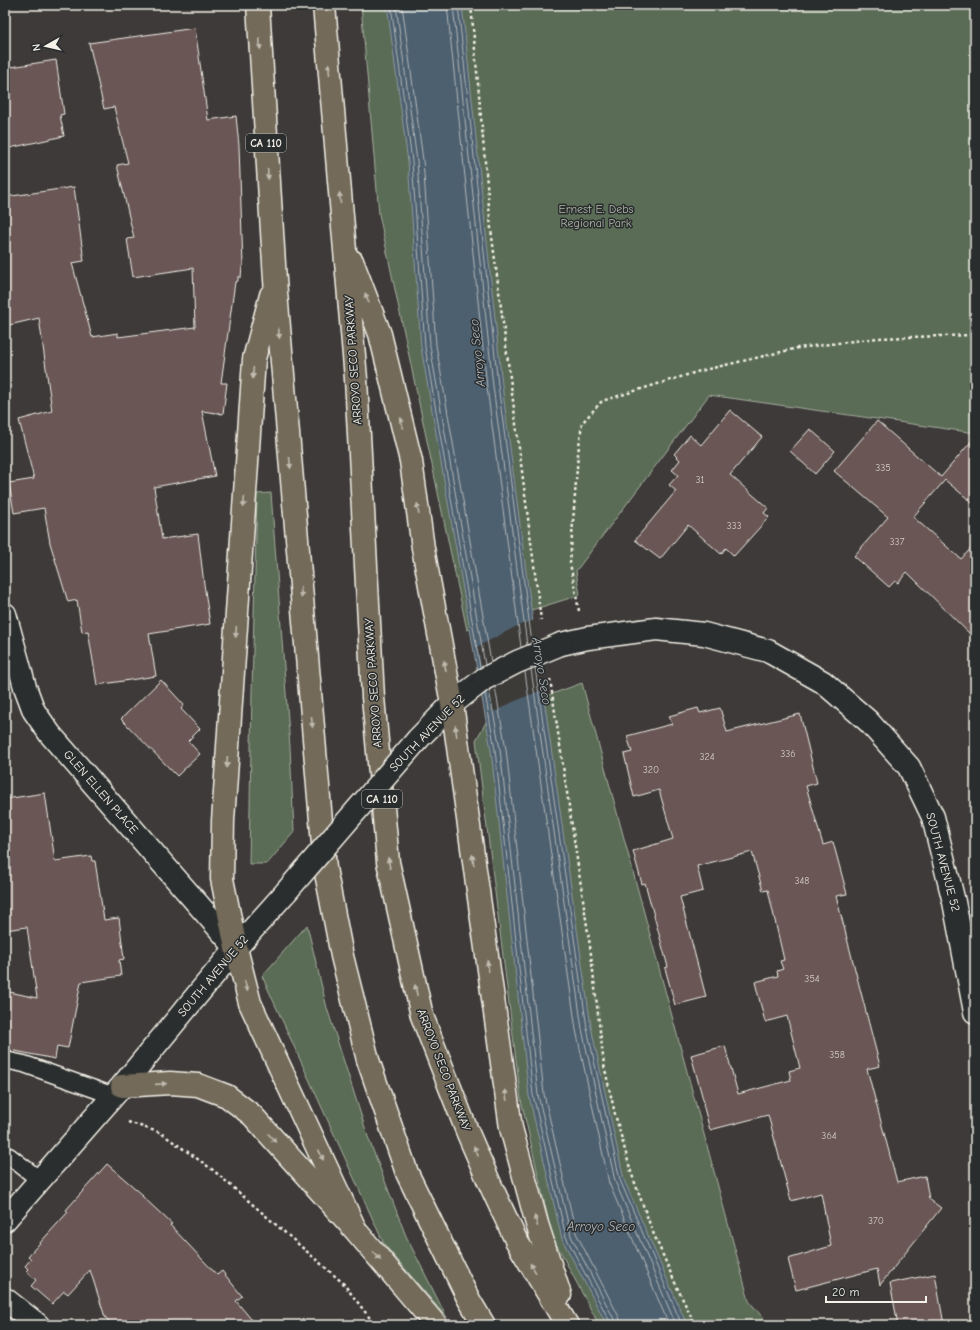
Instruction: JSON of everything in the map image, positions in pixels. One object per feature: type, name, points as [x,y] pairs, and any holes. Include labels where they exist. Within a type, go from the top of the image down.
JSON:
[{"type":"highway","name":"CA 110","points":[[258,5],[275,280],[326,868],[342,956],[368,1060],[407,1173],[468,1298],[484,1325]]},
{"type":"highway","name":"ARROYO SECO PARKWAY","points":[[324,5],[356,379],[373,697],[388,862],[422,1016],[467,1131],[516,1240],[568,1325]]},
{"type":"highway","points":[[343,237],[380,334],[411,461],[423,548],[452,704],[511,1128],[537,1224],[568,1325]]},
{"type":"highway","points":[[275,280],[254,359],[223,821],[222,879],[236,948],[250,1003],[356,1231]]},
{"type":"highway","points":[[112,1098],[170,1083],[198,1085],[227,1096],[252,1115],[356,1231],[436,1325]]},
{"type":"street","name":"GLEN ELLEN PLACE","points":[[5,614],[25,687],[34,711],[50,734],[236,948]]},
{"type":"street","name":"SOUTH AVENUE 52","points":[[5,1220],[112,1098],[236,948],[418,739],[452,704],[484,679],[518,662],[561,644],[588,638],[656,629],[704,634],[768,651],[823,682],[868,721],[909,767],[933,817],[953,895],[975,1012]]},
{"type":"street","points":[[5,1299],[38,1325]]},
{"type":"lane","points":[[5,1060],[24,1064],[112,1098]]},
{"type":"lane","points":[[5,1156],[9,1156],[40,1180]]},
{"type":"path","points":[[588,638],[577,606],[570,563],[578,454],[582,423],[602,401],[700,371],[798,348],[878,338],[975,335]]},
{"type":"path","points":[[112,1098],[213,1170],[343,1283],[375,1325]]},
{"type":"green space","name":"Ernest E. Debs Regional Park","points":[[361,5],[975,5],[975,433],[709,395],[576,571],[580,595],[467,630],[379,214]]},
{"type":"green space","points":[[271,493],[290,747],[294,832],[267,864],[249,864],[257,494]]},
{"type":"green space","points":[[582,683],[749,1301],[769,1325],[599,1325],[552,1236],[521,1100],[476,740],[489,717]]},
{"type":"green space","points":[[307,925],[327,1008],[368,1137],[406,1236],[447,1318],[384,1244],[262,976]]},
{"type":"water","name":"Arroyo Seco","points":[[387,5],[462,5],[502,385],[527,580],[591,1027],[624,1180],[687,1325],[607,1325],[562,1239],[529,1096],[491,750],[421,347],[408,162]]},
{"type":"pier","points":[[535,620],[544,689],[494,712],[484,679],[477,647],[517,626]]},
{"type":"building","points":[[195,28],[208,120],[236,116],[239,146],[243,266],[241,277],[238,277],[238,281],[235,282],[221,383],[227,383],[223,414],[202,411],[215,476],[154,487],[162,539],[198,534],[210,624],[149,634],[156,676],[97,685],[88,631],[82,632],[77,600],[68,602],[50,543],[44,508],[14,513],[9,483],[34,479],[19,420],[52,411],[39,318],[5,326],[5,197],[74,187],[84,261],[72,263],[92,337],[118,333],[118,337],[195,327],[193,268],[133,277],[127,239],[134,238],[117,165],[128,163],[114,107],[104,109],[89,43]]},
{"type":"building","points":[[56,60],[64,114],[60,115],[64,136],[5,149],[5,68]]},
{"type":"building","points":[[730,410],[762,437],[730,475],[768,508],[764,513],[769,517],[734,556],[726,548],[721,554],[688,525],[660,559],[635,540],[676,491],[669,485],[678,475],[672,470],[680,460],[674,454],[690,435],[701,445]]},
{"type":"building","points":[[877,421],[941,477],[975,437],[975,505],[945,480],[913,517],[961,559],[975,544],[975,639],[907,572],[898,583],[895,581],[889,587],[854,556],[888,517],[834,471]]},
{"type":"building","points":[[810,429],[835,451],[815,474],[790,451]]},
{"type":"building","points":[[161,680],[184,705],[181,709],[200,729],[188,741],[200,754],[177,776],[121,719]]},
{"type":"building","points":[[698,708],[700,713],[720,708],[727,732],[800,714],[817,783],[806,786],[823,845],[833,842],[847,894],[836,896],[880,1066],[867,1069],[897,1182],[925,1176],[929,1199],[941,1208],[880,1285],[877,1269],[796,1290],[788,1259],[831,1246],[821,1193],[791,1201],[768,1115],[710,1130],[691,1055],[725,1046],[738,1094],[791,1080],[789,1071],[800,1068],[787,1016],[765,1022],[755,982],[778,976],[777,971],[783,969],[780,961],[784,960],[768,890],[763,891],[752,852],[697,866],[703,891],[680,897],[706,997],[675,1005],[665,968],[668,967],[645,883],[642,884],[633,851],[673,839],[659,790],[634,797],[624,754],[632,752],[627,736],[672,724],[669,716]]},
{"type":"building","points":[[45,793],[55,861],[91,856],[92,861],[95,861],[104,920],[119,918],[124,959],[119,960],[121,976],[81,982],[68,1048],[57,1046],[55,1059],[5,1049],[5,991],[37,998],[27,927],[5,930],[5,799]]},
{"type":"building","points":[[107,1164],[143,1195],[142,1196],[172,1224],[170,1225],[217,1275],[222,1271],[242,1296],[236,1301],[256,1325],[113,1325],[105,1317],[90,1270],[68,1294],[64,1291],[52,1304],[31,1286],[36,1280],[26,1271],[28,1269],[25,1266],[31,1259],[28,1256],[68,1212],[66,1210]]},
{"type":"building","points":[[935,1274],[944,1325],[898,1325],[890,1283]]}]
